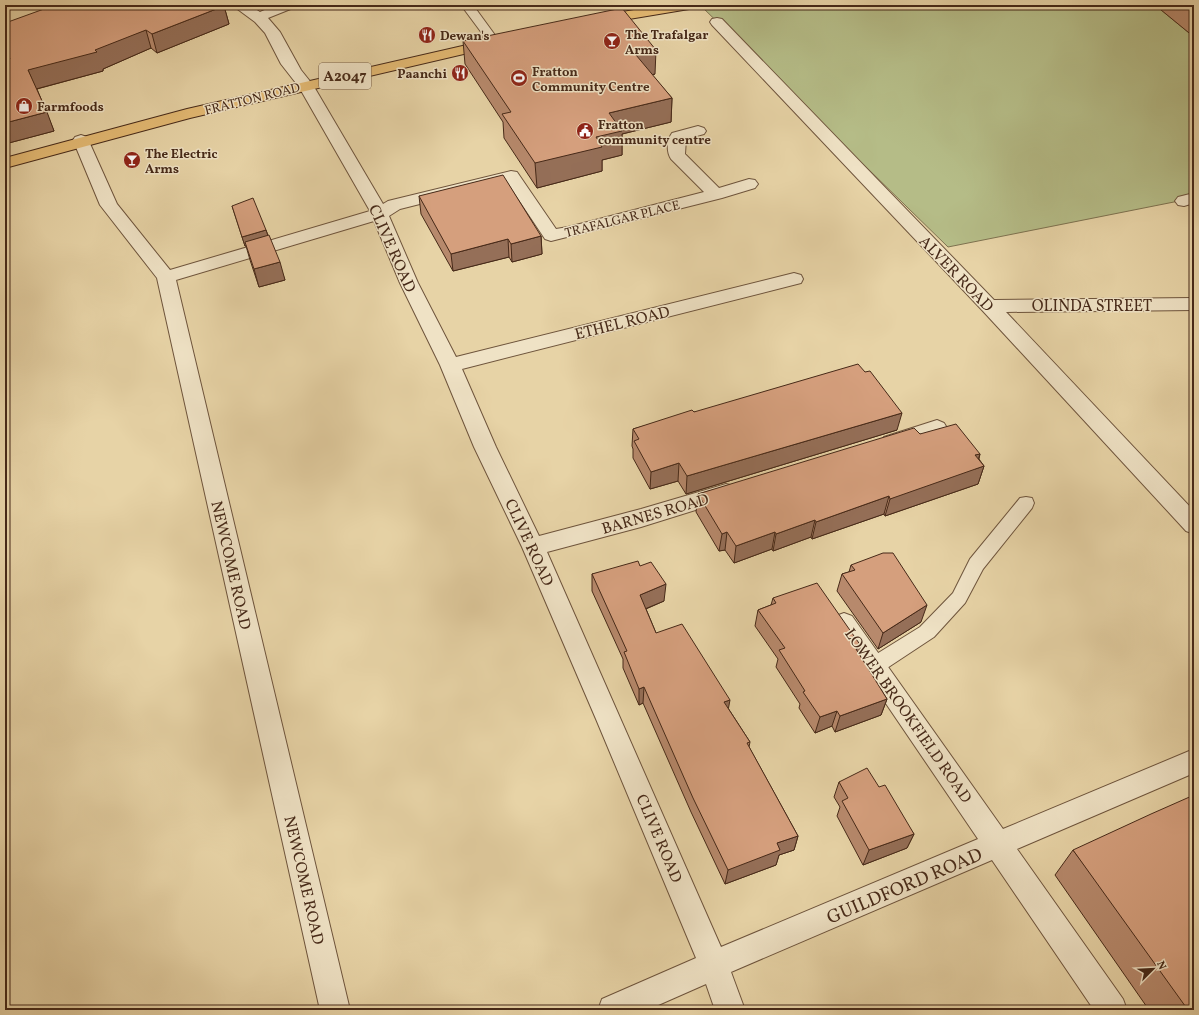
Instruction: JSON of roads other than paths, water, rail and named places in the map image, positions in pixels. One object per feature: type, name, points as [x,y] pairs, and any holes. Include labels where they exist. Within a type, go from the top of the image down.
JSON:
[{"type":"main road","points":[[587,22],[689,5]]},
{"type":"main road","name":"FRATTON ROAD","points":[[5,163],[81,140],[306,85],[510,39]]},
{"type":"street","points":[[239,5],[259,17],[288,5]]},
{"type":"street","name":"CLIVE ROAD","points":[[259,17],[267,26],[295,76],[306,85],[380,214],[409,283],[450,365],[486,447],[533,547],[714,965],[730,1010]]},
{"type":"street","name":"ALVER ROAD","points":[[716,22],[989,306],[1194,525]]},
{"type":"street","points":[[698,131],[678,136],[676,146],[677,155],[716,194],[749,184]]},
{"type":"street","name":"NEWCOME ROAD","points":[[81,140],[109,205],[166,277],[335,1010]]},
{"type":"street","name":"TRAFALGAR PLACE","points":[[166,277],[380,214],[394,205],[511,176],[551,235],[716,194]]},
{"type":"street","name":"ETHEL ROAD","points":[[450,365],[794,279]]},
{"type":"street","name":"OLINDA STREET","points":[[989,306],[1194,304]]},
{"type":"street","points":[[869,449],[937,428]]},
{"type":"street","name":"BARNES ROAD","points":[[533,547],[641,518],[748,486]]},
{"type":"street","name":"LOWER BROOKFIELD ROAD","points":[[831,604],[1000,845],[1112,1010]]},
{"type":"street","name":"GUILDFORD ROAD","points":[[613,1010],[714,965],[1000,845],[1194,761]]},
{"type":"lane","points":[[467,5],[494,42]]},
{"type":"lane","points":[[874,666],[928,632],[959,598],[976,564],[1026,502]]},
{"type":"place","name":"Dewan's","points":[[427,35]]},
{"type":"place","name":"The Trafalgar Arms","points":[[612,41]]},
{"type":"place","name":"Paanchi","points":[[460,73]]},
{"type":"place","name":"Fratton Community Centre","points":[[519,78]]},
{"type":"place","name":"Farmfoods","points":[[24,106]]},
{"type":"place","name":"Fratton community centre","points":[[585,131]]},
{"type":"place","name":"The Electric Arms","points":[[132,160]]}]
